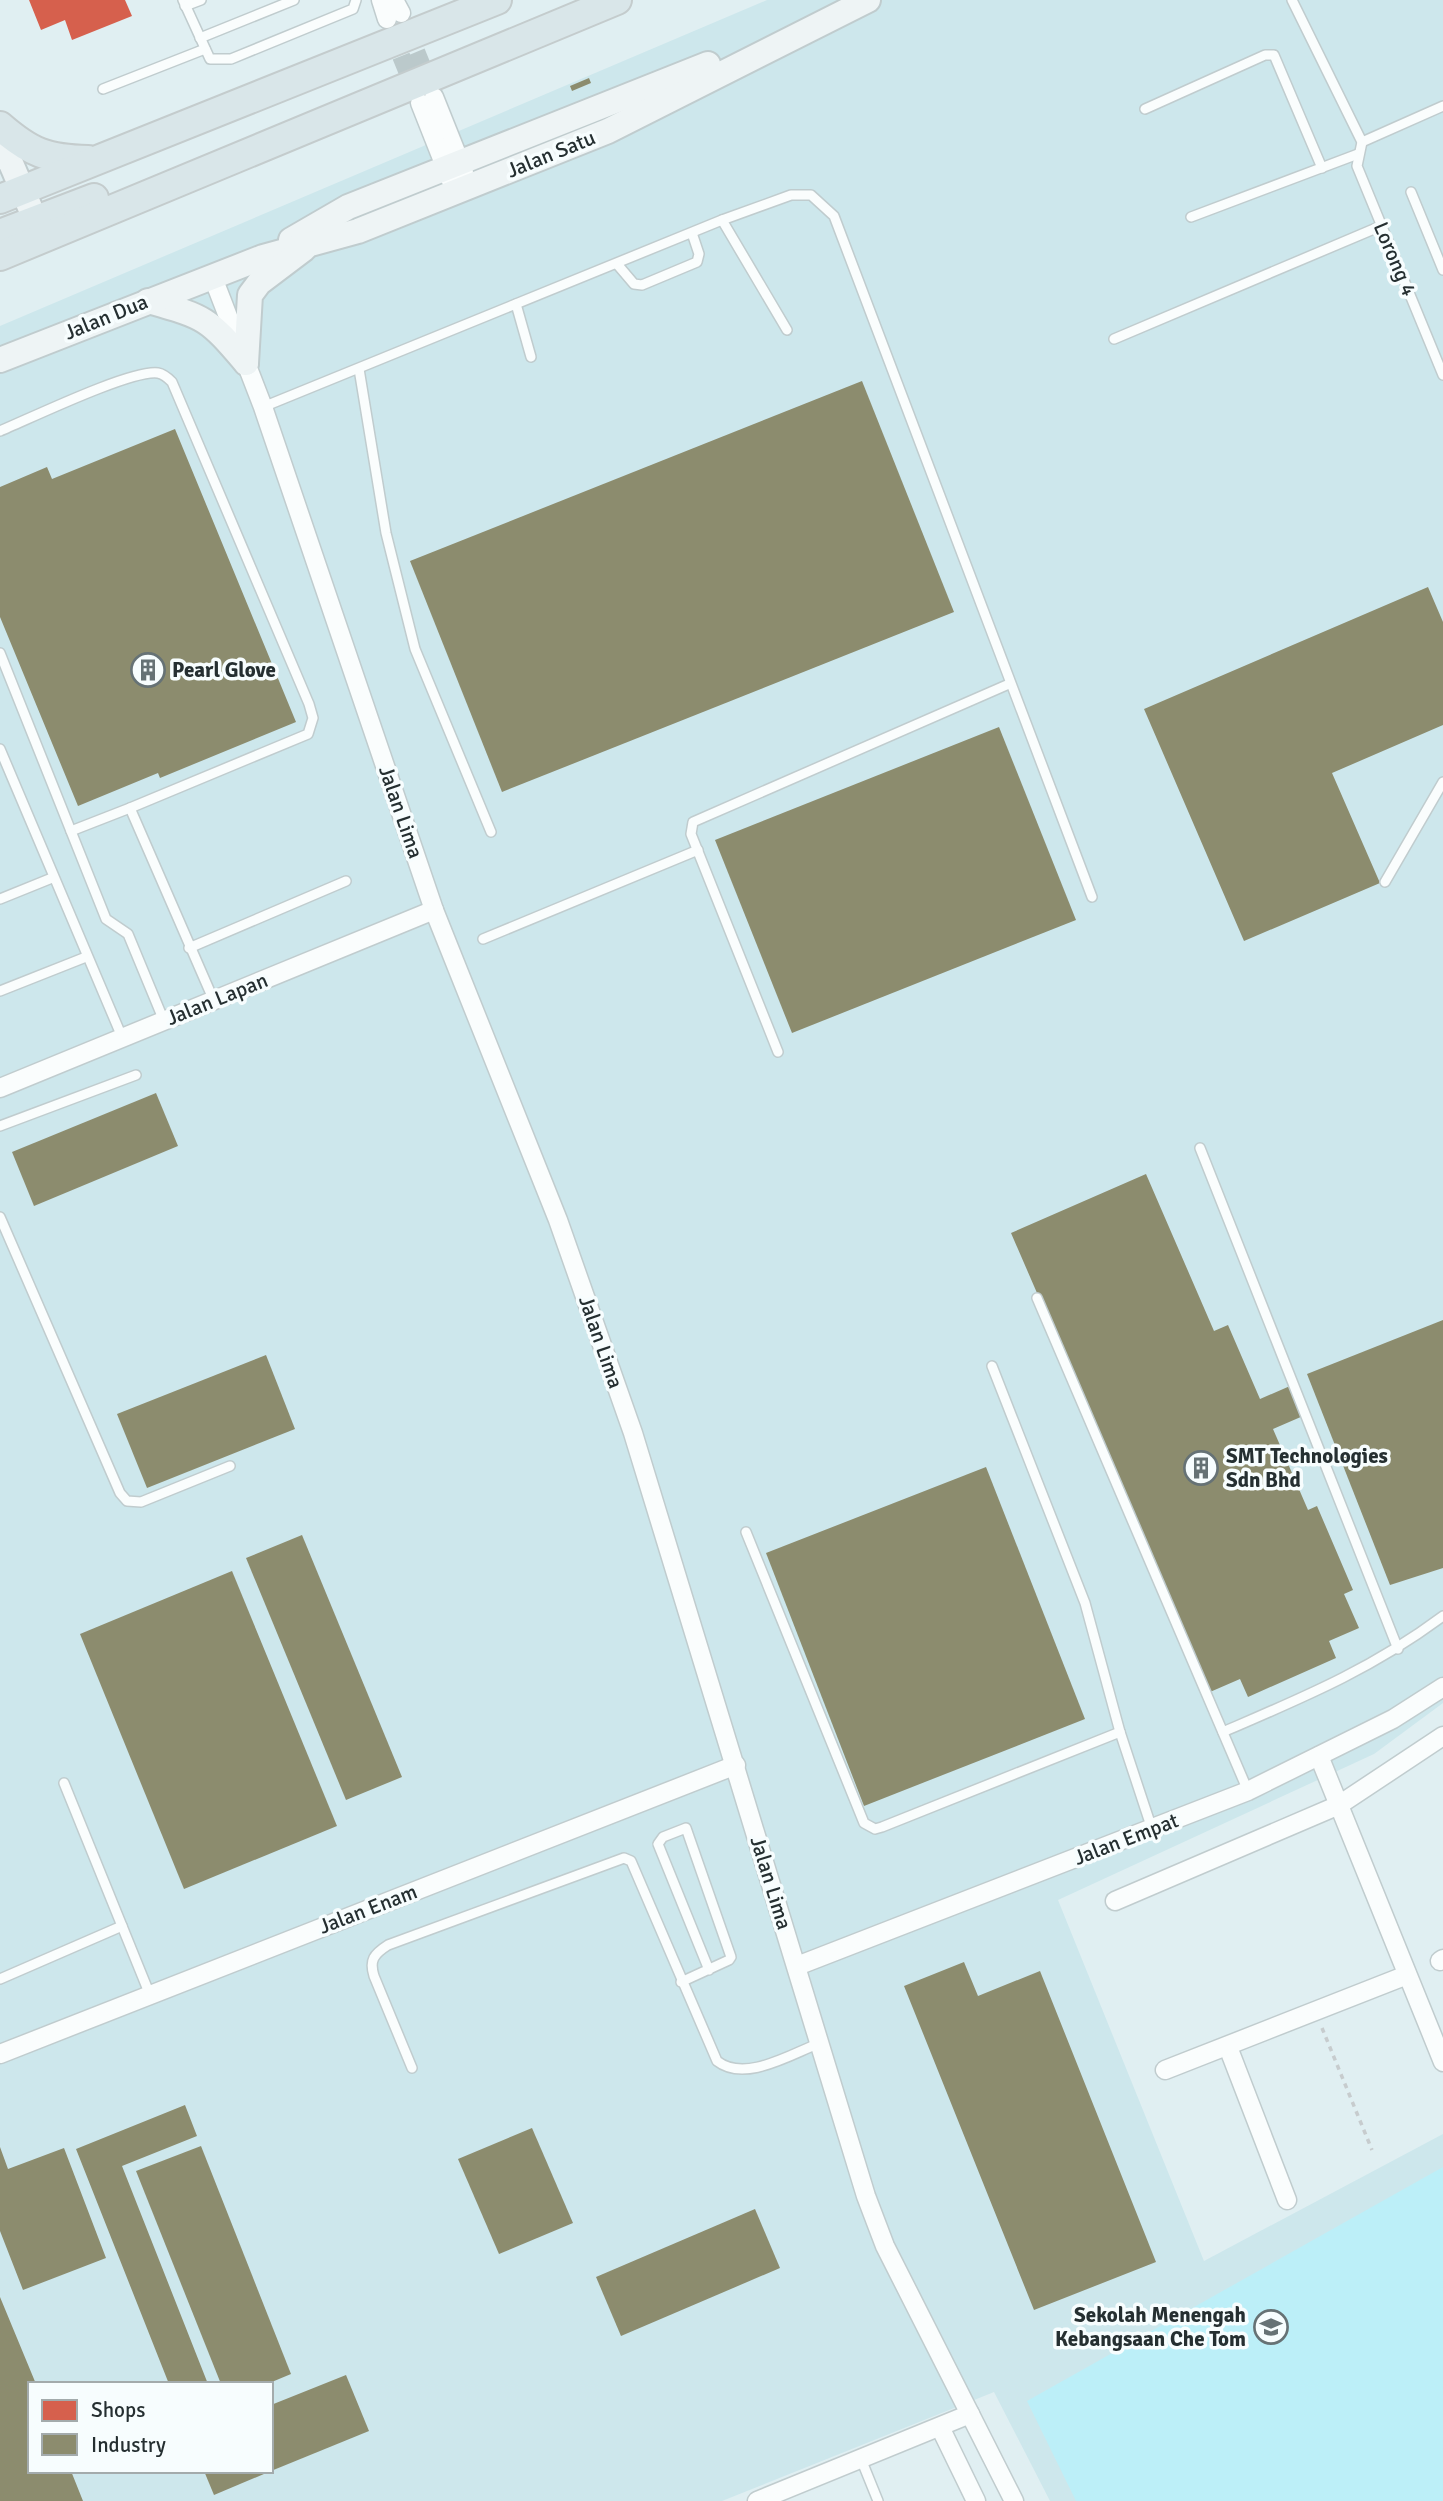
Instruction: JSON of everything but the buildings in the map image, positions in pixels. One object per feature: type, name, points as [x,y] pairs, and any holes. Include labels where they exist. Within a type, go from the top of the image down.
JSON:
[{"type":"highway","points":[[11,195],[497,0]]},
{"type":"highway","points":[[2,232],[328,121],[617,0]]},
{"type":"highway","points":[[2,232],[266,131],[328,121]]},
{"type":"highway","points":[[0,126],[34,152],[54,159],[97,160]]},
{"type":"main road","name":"Jalan Satu","points":[[212,275],[263,257],[358,231],[608,131],[868,0]]},
{"type":"main road","name":"Jalan Satu","points":[[263,257],[348,207],[825,20]]},
{"type":"main road","points":[[0,138],[11,195],[35,219]]},
{"type":"main road","points":[[246,363],[250,295],[259,283],[311,244]]},
{"type":"main road","name":"Jalan Dua","points":[[0,360],[212,275]]},
{"type":"main road","points":[[148,301],[197,314],[213,324],[246,363]]},
{"type":"street","points":[[381,0],[394,11]]},
{"type":"street","points":[[427,100],[463,189]]},
{"type":"street","name":"Jalan Lima","points":[[212,275],[263,407],[434,910],[558,1220],[646,1471],[866,2196],[886,2246],[1014,2501]]},
{"type":"street","name":"Jalan Lapan","points":[[0,1088],[434,910]]},
{"type":"street","name":"Jalan Empat","points":[[797,1966],[1248,1791],[1393,1719],[1443,1687]]},
{"type":"street","points":[[1115,1902],[1339,1805],[1443,1736]]},
{"type":"street","points":[[1319,1756],[1443,2062]]},
{"type":"street","name":"Jalan Enam","points":[[0,2054],[736,1765]]},
{"type":"street","points":[[1165,2070],[1228,2048],[1407,1975]]},
{"type":"street","points":[[1228,2048],[1287,2200]]},
{"type":"street","points":[[757,2501],[776,2497],[970,2414]]},
{"type":"street","points":[[940,2427],[976,2501]]},
{"type":"lane","points":[[201,0],[184,3],[205,49],[215,61],[231,59],[352,9],[356,0]]},
{"type":"lane","points":[[200,38],[294,0]]},
{"type":"lane","points":[[1191,218],[1358,154],[1362,142],[1292,0]]},
{"type":"lane","points":[[103,89],[205,49]]},
{"type":"lane","points":[[1145,109],[1265,55],[1274,55],[1322,168]]},
{"type":"lane","points":[[1362,142],[1443,106]]},
{"type":"lane","name":"Lorong 4","points":[[1358,154],[1357,166],[1443,375]]},
{"type":"lane","points":[[1411,192],[1443,270]]},
{"type":"lane","points":[[263,407],[722,220],[791,195],[811,195],[834,216],[1009,684],[1092,897]]},
{"type":"lane","points":[[722,220],[787,330]]},
{"type":"lane","points":[[1114,339],[1381,226]]},
{"type":"lane","points":[[617,264],[634,284],[642,285],[697,262],[699,254],[692,233]]},
{"type":"lane","points":[[516,304],[531,356]]},
{"type":"lane","points":[[359,369],[386,533],[415,649],[491,832]]},
{"type":"lane","points":[[0,431],[126,380],[159,373],[167,377],[172,382],[313,718],[308,734],[71,831]]},
{"type":"lane","points":[[0,653],[106,919],[128,933],[163,1021]]},
{"type":"lane","points":[[778,1052],[691,834],[693,822],[1009,684]]},
{"type":"lane","points":[[0,749],[121,1037]]},
{"type":"lane","points":[[1385,882],[1443,782]]},
{"type":"lane","points":[[130,808],[214,1001]]},
{"type":"lane","points":[[483,939],[698,850]]},
{"type":"lane","points":[[0,899],[52,878]]},
{"type":"lane","points":[[190,948],[346,881]]},
{"type":"lane","points":[[0,991],[86,957]]},
{"type":"lane","points":[[0,1126],[136,1075]]},
{"type":"lane","points":[[1200,1148],[1398,1649]]},
{"type":"lane","points":[[0,1217],[120,1493],[127,1501],[141,1502],[230,1466]]},
{"type":"lane","points":[[1037,1298],[1248,1791]]},
{"type":"lane","points":[[992,1366],[1085,1603],[1120,1732],[1152,1829]]},
{"type":"lane","points":[[746,1532],[864,1823],[870,1827],[882,1827],[1120,1732]]},
{"type":"lane","points":[[1223,1732],[1334,1685],[1398,1649],[1443,1616]]},
{"type":"lane","points":[[64,1783],[150,1995]]},
{"type":"lane","points":[[681,1982],[709,1970],[729,1960],[731,1954],[686,1828],[661,1838],[658,1844],[709,1970]]},
{"type":"lane","points":[[412,2068],[374,1976],[371,1965],[373,1956],[388,1945],[616,1858],[631,1861],[706,2042],[717,2061],[726,2068],[759,2067],[820,2043]]},
{"type":"lane","points":[[0,1979],[122,1926]]},
{"type":"lane","points":[[861,2459],[878,2501]]},
{"type":"path","points":[[1316,2013],[1371,2150]]},
{"type":"shaded area","points":[[767,0],[1443,0],[1443,1703],[1374,1754],[1058,1900],[1204,2261],[1443,2134],[1443,2501],[1050,2501],[994,2392],[722,2501],[0,2501],[0,326]]},
{"type":"shaded area","name":"Sekolah Menengah Kebangsaan Che Tom","points":[[1443,2167],[1443,2501],[1076,2501],[1027,2401]]},
{"type":"tunnel","points":[[406,27],[431,88]]},
{"type":"tunnel","points":[[391,31],[416,93]]},
{"type":"place","name":"Pearl Glove","points":[[148,670]]},
{"type":"place","name":"SMT Technologies Sdn Bhd","points":[[1201,1468]]},
{"type":"place","name":"Sekolah Menengah Kebangsaan Che Tom","points":[[1271,2327]]}]
